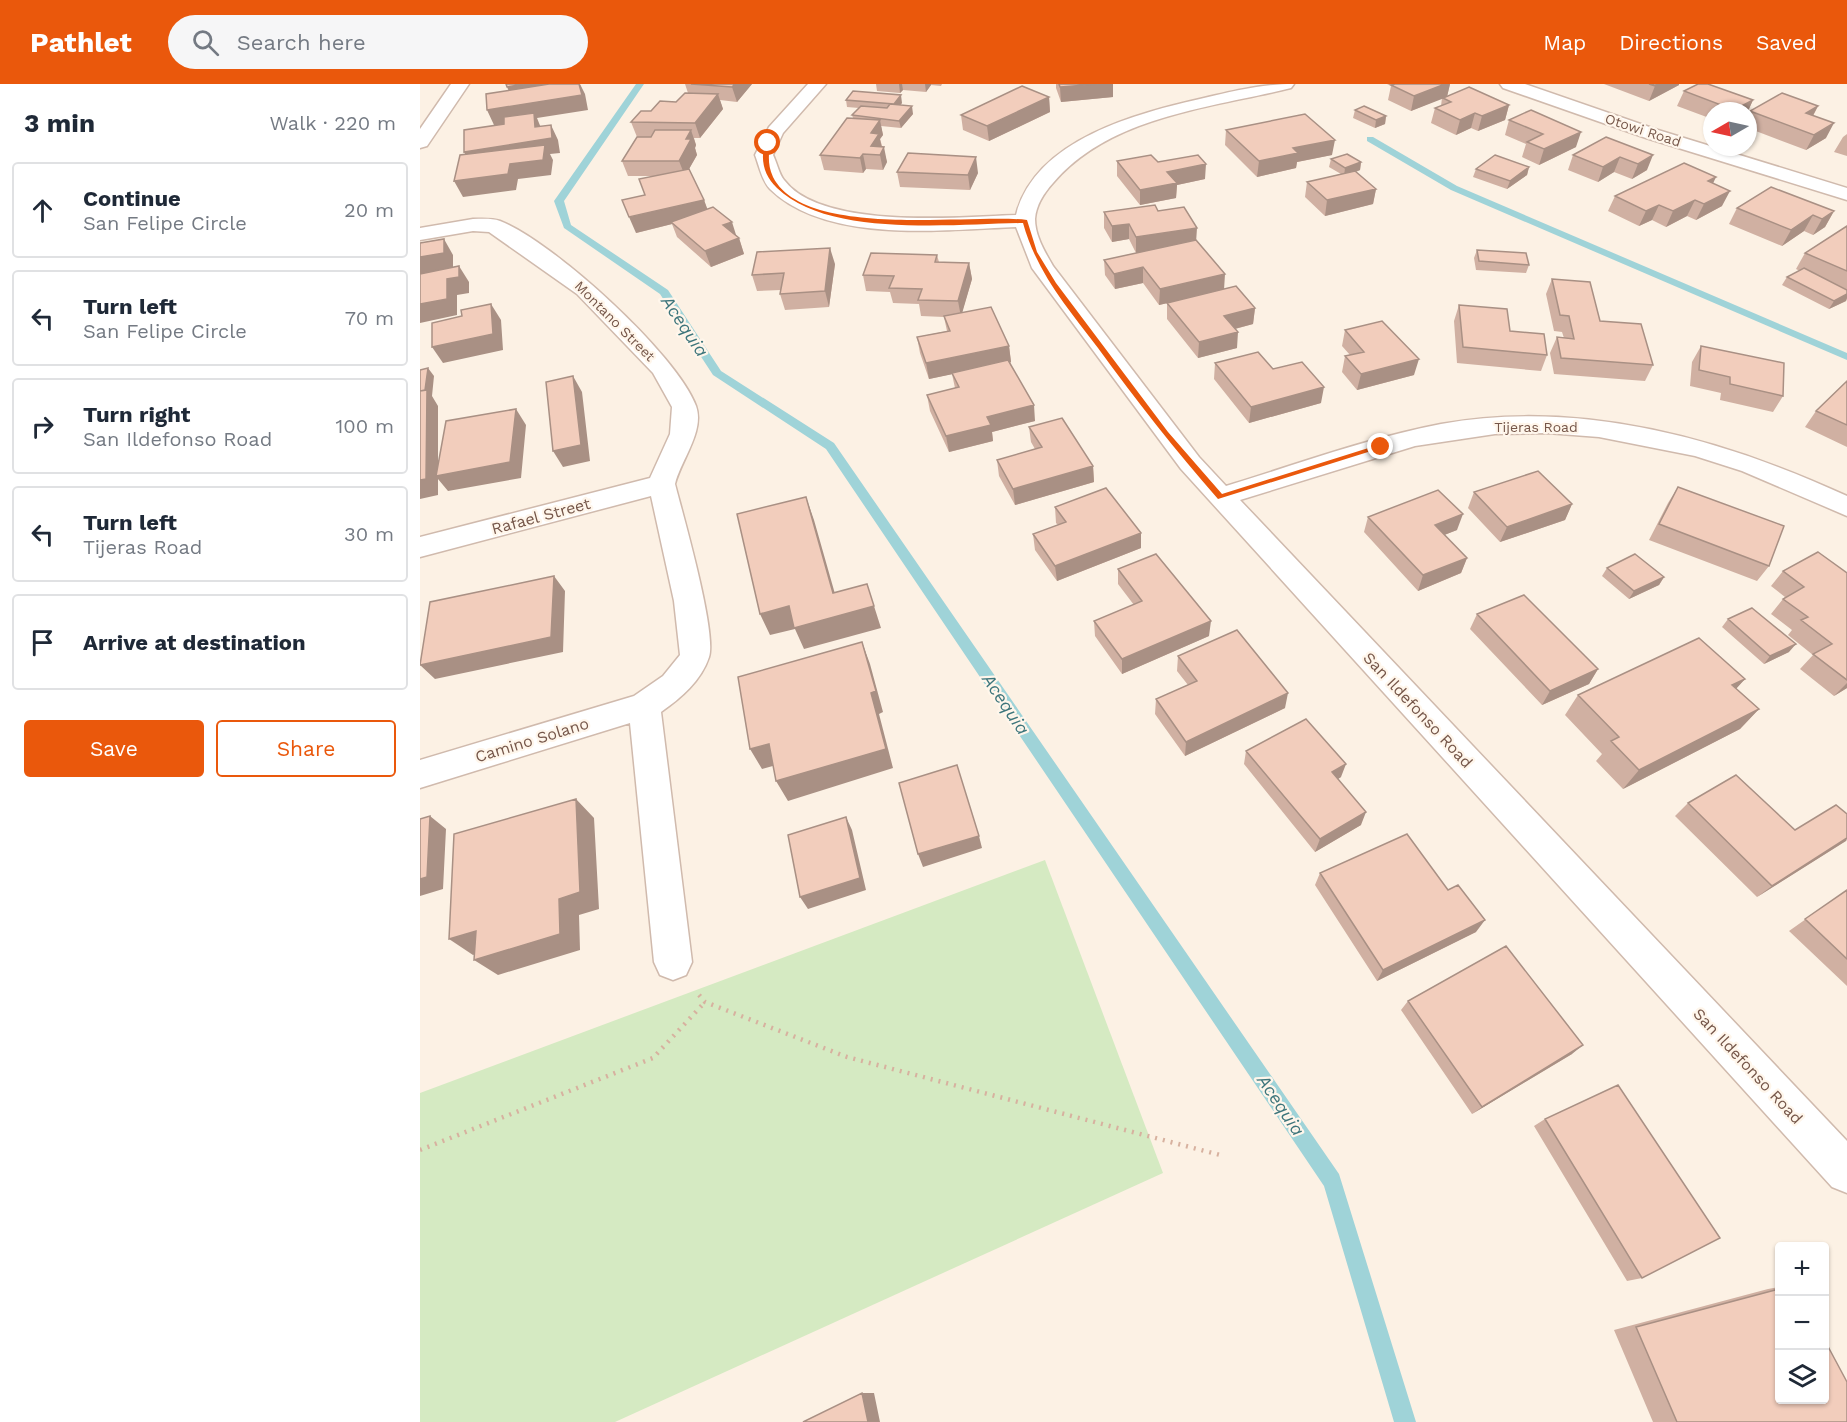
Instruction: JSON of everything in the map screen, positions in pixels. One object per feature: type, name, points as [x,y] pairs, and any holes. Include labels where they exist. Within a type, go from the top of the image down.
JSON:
[{"type":"street","points":[[420,142],[460,84]]},
{"type":"street","points":[[817,84],[775,131],[764,155],[771,179],[791,199],[825,213],[866,221],[1025,221],[1028,207],[1045,177],[1058,163],[1091,141],[1134,123],[1285,84]]},
{"type":"street","points":[[1199,84],[1231,99]]},
{"type":"street","name":"Otowi Road","points":[[1509,84],[1652,134],[1847,194]]},
{"type":"street","name":"San Ildefonso Road","points":[[1025,221],[1034,252],[1053,284],[1165,433],[1220,497],[1847,1172]]},
{"type":"street","name":"Montano Street","points":[[420,234],[473,225],[494,226],[531,249],[585,289],[663,370],[684,407],[683,434],[666,468],[662,484]]},
{"type":"street","name":"Tijeras Road","points":[[1220,497],[1412,439],[1476,428],[1543,424],[1609,430],[1699,448],[1773,473],[1847,507]]},
{"type":"street","name":"Rafael Street","points":[[420,547],[662,484]]},
{"type":"street","name":"Camino Solano","points":[[420,774],[644,706],[669,690],[687,670],[696,652],[693,625],[662,484]]},
{"type":"street","points":[[644,706],[673,962]]},
{"type":"path","points":[[673,962],[705,1002],[847,1057],[1224,1156]]},
{"type":"path","points":[[420,1150],[653,1058],[705,1002]]},
{"type":"green space","points":[[1045,860],[1163,1173],[615,1422],[420,1422],[420,1093]]},
{"type":"building","points":[[506,84],[524,84],[507,87]]},
{"type":"building","points":[[549,84],[579,84],[582,95],[487,110],[486,94]]},
{"type":"building","points":[[691,84],[735,84],[732,87]]},
{"type":"building","points":[[1059,84],[1099,84],[1060,87]]},
{"type":"building","points":[[1445,84],[1414,96],[1391,85]]},
{"type":"building","points":[[1698,84],[1708,84],[1753,100],[1749,102],[1713,102],[1684,91]]},
{"type":"building","points":[[1022,86],[1049,97],[987,126],[961,115]]},
{"type":"building","points":[[1469,87],[1509,105],[1482,116],[1475,113],[1460,120],[1435,108],[1451,102],[1443,98]]},
{"type":"building","points":[[853,91],[901,95],[894,104],[846,100]]},
{"type":"building","points":[[685,93],[718,94],[695,123],[631,122],[641,111],[651,111],[660,101],[676,102]]},
{"type":"building","points":[[1782,93],[1818,106],[1806,113],[1834,123],[1814,135],[1757,114],[1757,107]]},
{"type":"building","points":[[890,104],[912,106],[899,121],[852,115],[861,106],[887,108]]},
{"type":"building","points":[[1364,106],[1386,116],[1376,120],[1355,110]]},
{"type":"building","points":[[1531,110],[1581,132],[1544,149],[1527,142],[1543,134],[1509,120]]},
{"type":"building","points":[[534,113],[535,127],[551,125],[552,138],[464,152],[464,130],[504,124],[504,117]]},
{"type":"building","points":[[1305,114],[1335,140],[1293,148],[1298,153],[1259,161],[1226,130]]},
{"type":"building","points":[[847,118],[880,120],[871,133],[879,134],[871,146],[884,147],[880,155],[863,154],[860,158],[820,155]]},
{"type":"building","points":[[655,130],[691,130],[686,139],[691,139],[679,161],[622,161],[637,137],[651,137]]},
{"type":"building","points":[[1606,137],[1653,155],[1638,164],[1620,157],[1603,167],[1573,155]]},
{"type":"building","points":[[545,145],[543,160],[510,164],[508,174],[454,181],[460,155]]},
{"type":"building","points":[[908,153],[976,157],[968,175],[897,172]]},
{"type":"building","points":[[1347,154],[1361,162],[1345,168],[1331,159]]},
{"type":"building","points":[[1151,155],[1158,162],[1198,155],[1206,164],[1167,172],[1177,183],[1140,190],[1117,161]]},
{"type":"building","points":[[1495,155],[1529,167],[1510,181],[1476,169]]},
{"type":"building","points":[[1684,163],[1716,177],[1708,181],[1730,191],[1704,204],[1695,200],[1673,211],[1659,205],[1646,211],[1615,196]]},
{"type":"building","points":[[689,169],[704,200],[629,217],[622,200],[645,195],[639,179]]},
{"type":"building","points":[[1355,171],[1376,189],[1327,200],[1307,182]]},
{"type":"building","points":[[1771,187],[1834,211],[1822,219],[1813,215],[1791,230],[1737,208]]},
{"type":"building","points":[[1155,205],[1158,211],[1184,207],[1197,228],[1136,237],[1129,224],[1112,226],[1104,212]]},
{"type":"building","points":[[713,207],[732,222],[723,225],[739,238],[705,251],[671,222]]},
{"type":"building","points":[[1847,226],[1847,271],[1805,253]]},
{"type":"building","points":[[444,239],[444,253],[420,257],[420,243]]},
{"type":"building","points":[[1196,240],[1225,274],[1160,289],[1143,267],[1114,274],[1104,260]]},
{"type":"building","points":[[830,248],[825,291],[780,294],[784,273],[752,275],[757,252]]},
{"type":"building","points":[[1477,250],[1526,253],[1529,265],[1479,261]]},
{"type":"building","points":[[871,253],[937,255],[935,262],[969,263],[958,301],[918,300],[922,289],[889,288],[894,276],[863,275]]},
{"type":"building","points":[[459,266],[459,277],[447,279],[447,299],[420,304],[420,274]]},
{"type":"building","points":[[1804,268],[1847,290],[1847,294],[1834,301],[1787,277]]},
{"type":"building","points":[[1552,279],[1590,282],[1600,321],[1641,324],[1653,365],[1561,358],[1557,337],[1574,339],[1569,316],[1560,315]]},
{"type":"building","points":[[1236,286],[1255,308],[1224,316],[1238,332],[1199,342],[1167,303]]},
{"type":"building","points":[[491,304],[493,334],[432,347],[432,323],[462,316],[461,310]]},
{"type":"building","points":[[1459,305],[1507,309],[1510,331],[1544,334],[1547,355],[1463,347]]},
{"type":"building","points":[[991,307],[1009,346],[926,363],[917,337],[950,331],[944,316]]},
{"type":"building","points":[[1382,321],[1419,359],[1361,374],[1345,356],[1364,352],[1345,330]]},
{"type":"building","points":[[1701,346],[1784,363],[1783,396],[1730,384],[1730,377],[1699,370]]},
{"type":"building","points":[[1258,352],[1273,369],[1302,362],[1324,387],[1251,407],[1215,363]]},
{"type":"building","points":[[1008,360],[1034,405],[987,417],[991,425],[946,436],[927,395],[959,387],[952,373]]},
{"type":"building","points":[[428,368],[425,390],[420,391],[420,370]]},
{"type":"building","points":[[573,376],[581,445],[553,451],[546,382]]},
{"type":"building","points":[[1847,381],[1847,425],[1816,411]]},
{"type":"building","points":[[427,390],[426,479],[420,480],[420,391]]},
{"type":"building","points":[[516,409],[510,462],[436,476],[446,421]]},
{"type":"building","points":[[1062,418],[1093,466],[1013,489],[997,460],[1042,447],[1029,427]]},
{"type":"building","points":[[1538,471],[1572,504],[1507,527],[1474,492]]},
{"type":"building","points":[[1678,487],[1784,526],[1769,566],[1659,524]]},
{"type":"building","points":[[1106,488],[1141,533],[1055,566],[1033,534],[1066,522],[1055,507]]},
{"type":"building","points":[[1438,490],[1463,514],[1435,525],[1467,558],[1423,575],[1368,517]]},
{"type":"building","points":[[806,497],[833,593],[867,584],[874,606],[794,628],[789,606],[760,614],[737,514]]},
{"type":"building","points":[[1818,552],[1847,573],[1847,680],[1813,654],[1832,644],[1801,620],[1808,617],[1783,599],[1804,587],[1783,571]]},
{"type":"building","points":[[1156,554],[1211,621],[1122,659],[1094,621],[1142,601],[1118,569]]},
{"type":"building","points":[[1635,554],[1664,577],[1634,591],[1607,568]]},
{"type":"building","points":[[554,576],[551,637],[420,665],[430,602]]},
{"type":"building","points":[[1524,595],[1598,669],[1550,691],[1477,614]]},
{"type":"building","points":[[1752,608],[1796,644],[1770,656],[1728,619]]},
{"type":"building","points":[[1237,630],[1288,693],[1186,742],[1156,699],[1197,681],[1178,656]]},
{"type":"building","points":[[1699,638],[1745,679],[1732,685],[1759,709],[1639,770],[1611,741],[1619,737],[1578,695]]},
{"type":"building","points":[[862,642],[876,691],[871,693],[886,749],[776,781],[769,744],[750,749],[738,677]]},
{"type":"building","points":[[1306,719],[1346,764],[1332,772],[1366,812],[1320,839],[1246,751]]},
{"type":"building","points":[[957,765],[979,836],[918,854],[899,783]]},
{"type":"building","points":[[1736,775],[1795,830],[1836,805],[1847,814],[1847,838],[1772,886],[1688,803]]},
{"type":"building","points":[[576,799],[580,892],[559,899],[560,934],[474,960],[476,931],[449,939],[454,834]]},
{"type":"building","points":[[430,816],[427,877],[420,879],[420,819]]},
{"type":"building","points":[[846,817],[860,878],[800,897],[788,835]]},
{"type":"building","points":[[1407,834],[1448,890],[1458,885],[1485,920],[1383,970],[1320,873]]},
{"type":"building","points":[[1847,890],[1847,959],[1805,919]]},
{"type":"building","points":[[1506,946],[1583,1045],[1482,1107],[1408,1001]]},
{"type":"building","points":[[1618,1085],[1720,1238],[1642,1278],[1545,1119]]},
{"type":"building","points":[[1775,1290],[1775,1404],[1829,1404],[1829,1348],[1847,1382],[1847,1422],[1677,1422],[1636,1327]]},
{"type":"building","points":[[862,1393],[868,1422],[803,1422]]},
{"type":"waterway","name":"Acequia","points":[[640,84],[559,201],[567,226],[664,292],[717,373],[830,446],[1332,1181],[1405,1422]]},
{"type":"waterway","points":[[1370,139],[1454,188],[1847,357]]},
{"type":"route","points":[[768,143],[764,155],[771,179],[791,199],[825,213],[845,218],[889,223],[1025,221],[1034,252],[1053,284],[1121,371],[1165,433],[1220,497],[1381,447]]}]
